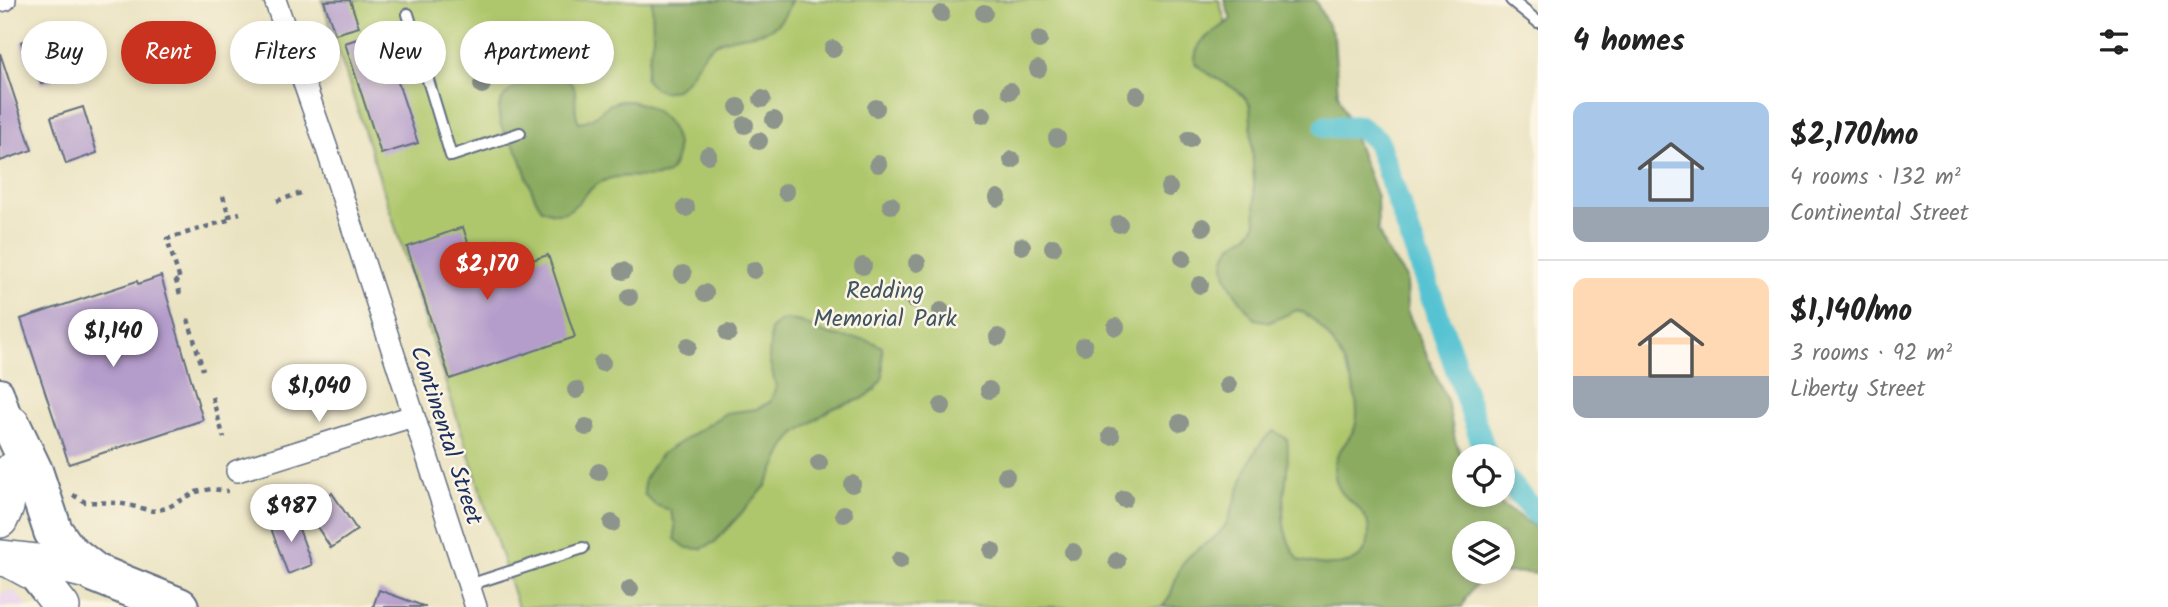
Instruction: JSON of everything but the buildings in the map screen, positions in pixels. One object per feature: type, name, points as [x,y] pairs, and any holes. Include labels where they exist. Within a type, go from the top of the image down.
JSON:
[{"type":"highway","points":[[4,407],[33,471],[53,531],[67,551],[95,573]]},
{"type":"highway","points":[[0,520],[6,507],[6,473]]},
{"type":"highway","points":[[2,558],[95,573],[179,607]]},
{"type":"highway","points":[[2,558],[36,573],[62,607]]},
{"type":"street","name":"Continental Street","points":[[275,0],[476,607]]},
{"type":"street","points":[[4,407],[6,473]]},
{"type":"street","points":[[237,471],[413,416]]},
{"type":"lane","points":[[1511,0],[1538,22]]},
{"type":"lane","points":[[408,14],[451,156],[520,133]]},
{"type":"lane","points":[[469,585],[583,548]]},
{"type":"path","points":[[276,201],[301,193]]},
{"type":"path","points":[[180,294],[176,281],[180,280],[167,239],[231,219],[223,196]]},
{"type":"path","points":[[229,216],[240,213]]},
{"type":"path","points":[[188,319],[203,370]]},
{"type":"path","points":[[212,397],[224,438]]},
{"type":"path","points":[[67,488],[85,502],[125,504],[153,511],[167,508],[196,492],[211,489],[229,491]]},
{"type":"shaded area","points":[[13,590],[26,607],[0,607],[0,594]]},
{"type":"green space","name":"Redding Memorial Park","points":[[322,0],[1219,0],[1294,259],[1449,571],[1342,607],[518,607],[340,56],[340,21],[329,21]]},
{"type":"green space","points":[[652,0],[791,0],[778,24],[760,33],[717,43],[704,53],[686,81],[673,90],[661,91],[645,79],[653,37]]},
{"type":"green space","points":[[1224,0],[1315,0],[1334,37],[1338,94],[1377,197],[1378,230],[1386,250],[1406,278],[1407,311],[1447,400],[1457,444],[1452,444],[1452,507],[1505,507],[1538,529],[1538,574],[1515,573],[1515,521],[1452,521],[1452,584],[1476,584],[1462,607],[1162,607],[1183,563],[1223,529],[1256,449],[1274,431],[1287,439],[1283,515],[1290,545],[1299,560],[1329,565],[1349,562],[1364,552],[1369,537],[1367,521],[1363,514],[1343,495],[1336,480],[1334,463],[1353,432],[1357,413],[1350,378],[1333,343],[1322,328],[1297,310],[1270,322],[1255,319],[1235,294],[1226,274],[1226,255],[1256,224],[1250,105],[1232,87],[1195,63],[1202,41],[1231,19]]},
{"type":"green space","points":[[572,84],[579,122],[590,119],[614,102],[635,102],[648,107],[669,124],[675,135],[675,161],[668,174],[653,177],[615,177],[597,184],[577,204],[563,213],[542,209],[519,154],[501,127],[499,110],[502,100],[517,86]]},
{"type":"green space","points":[[783,320],[802,322],[832,336],[867,340],[882,347],[883,377],[875,390],[862,399],[833,408],[796,433],[786,445],[766,486],[715,542],[701,549],[687,548],[675,539],[675,524],[670,510],[655,505],[644,494],[644,480],[660,455],[726,413],[757,409],[770,402],[776,387],[769,359],[771,328]]},
{"type":"waterway","points":[[1326,127],[1359,127],[1377,140],[1482,444]]},
{"type":"waterway","points":[[1515,490],[1538,515]]}]
